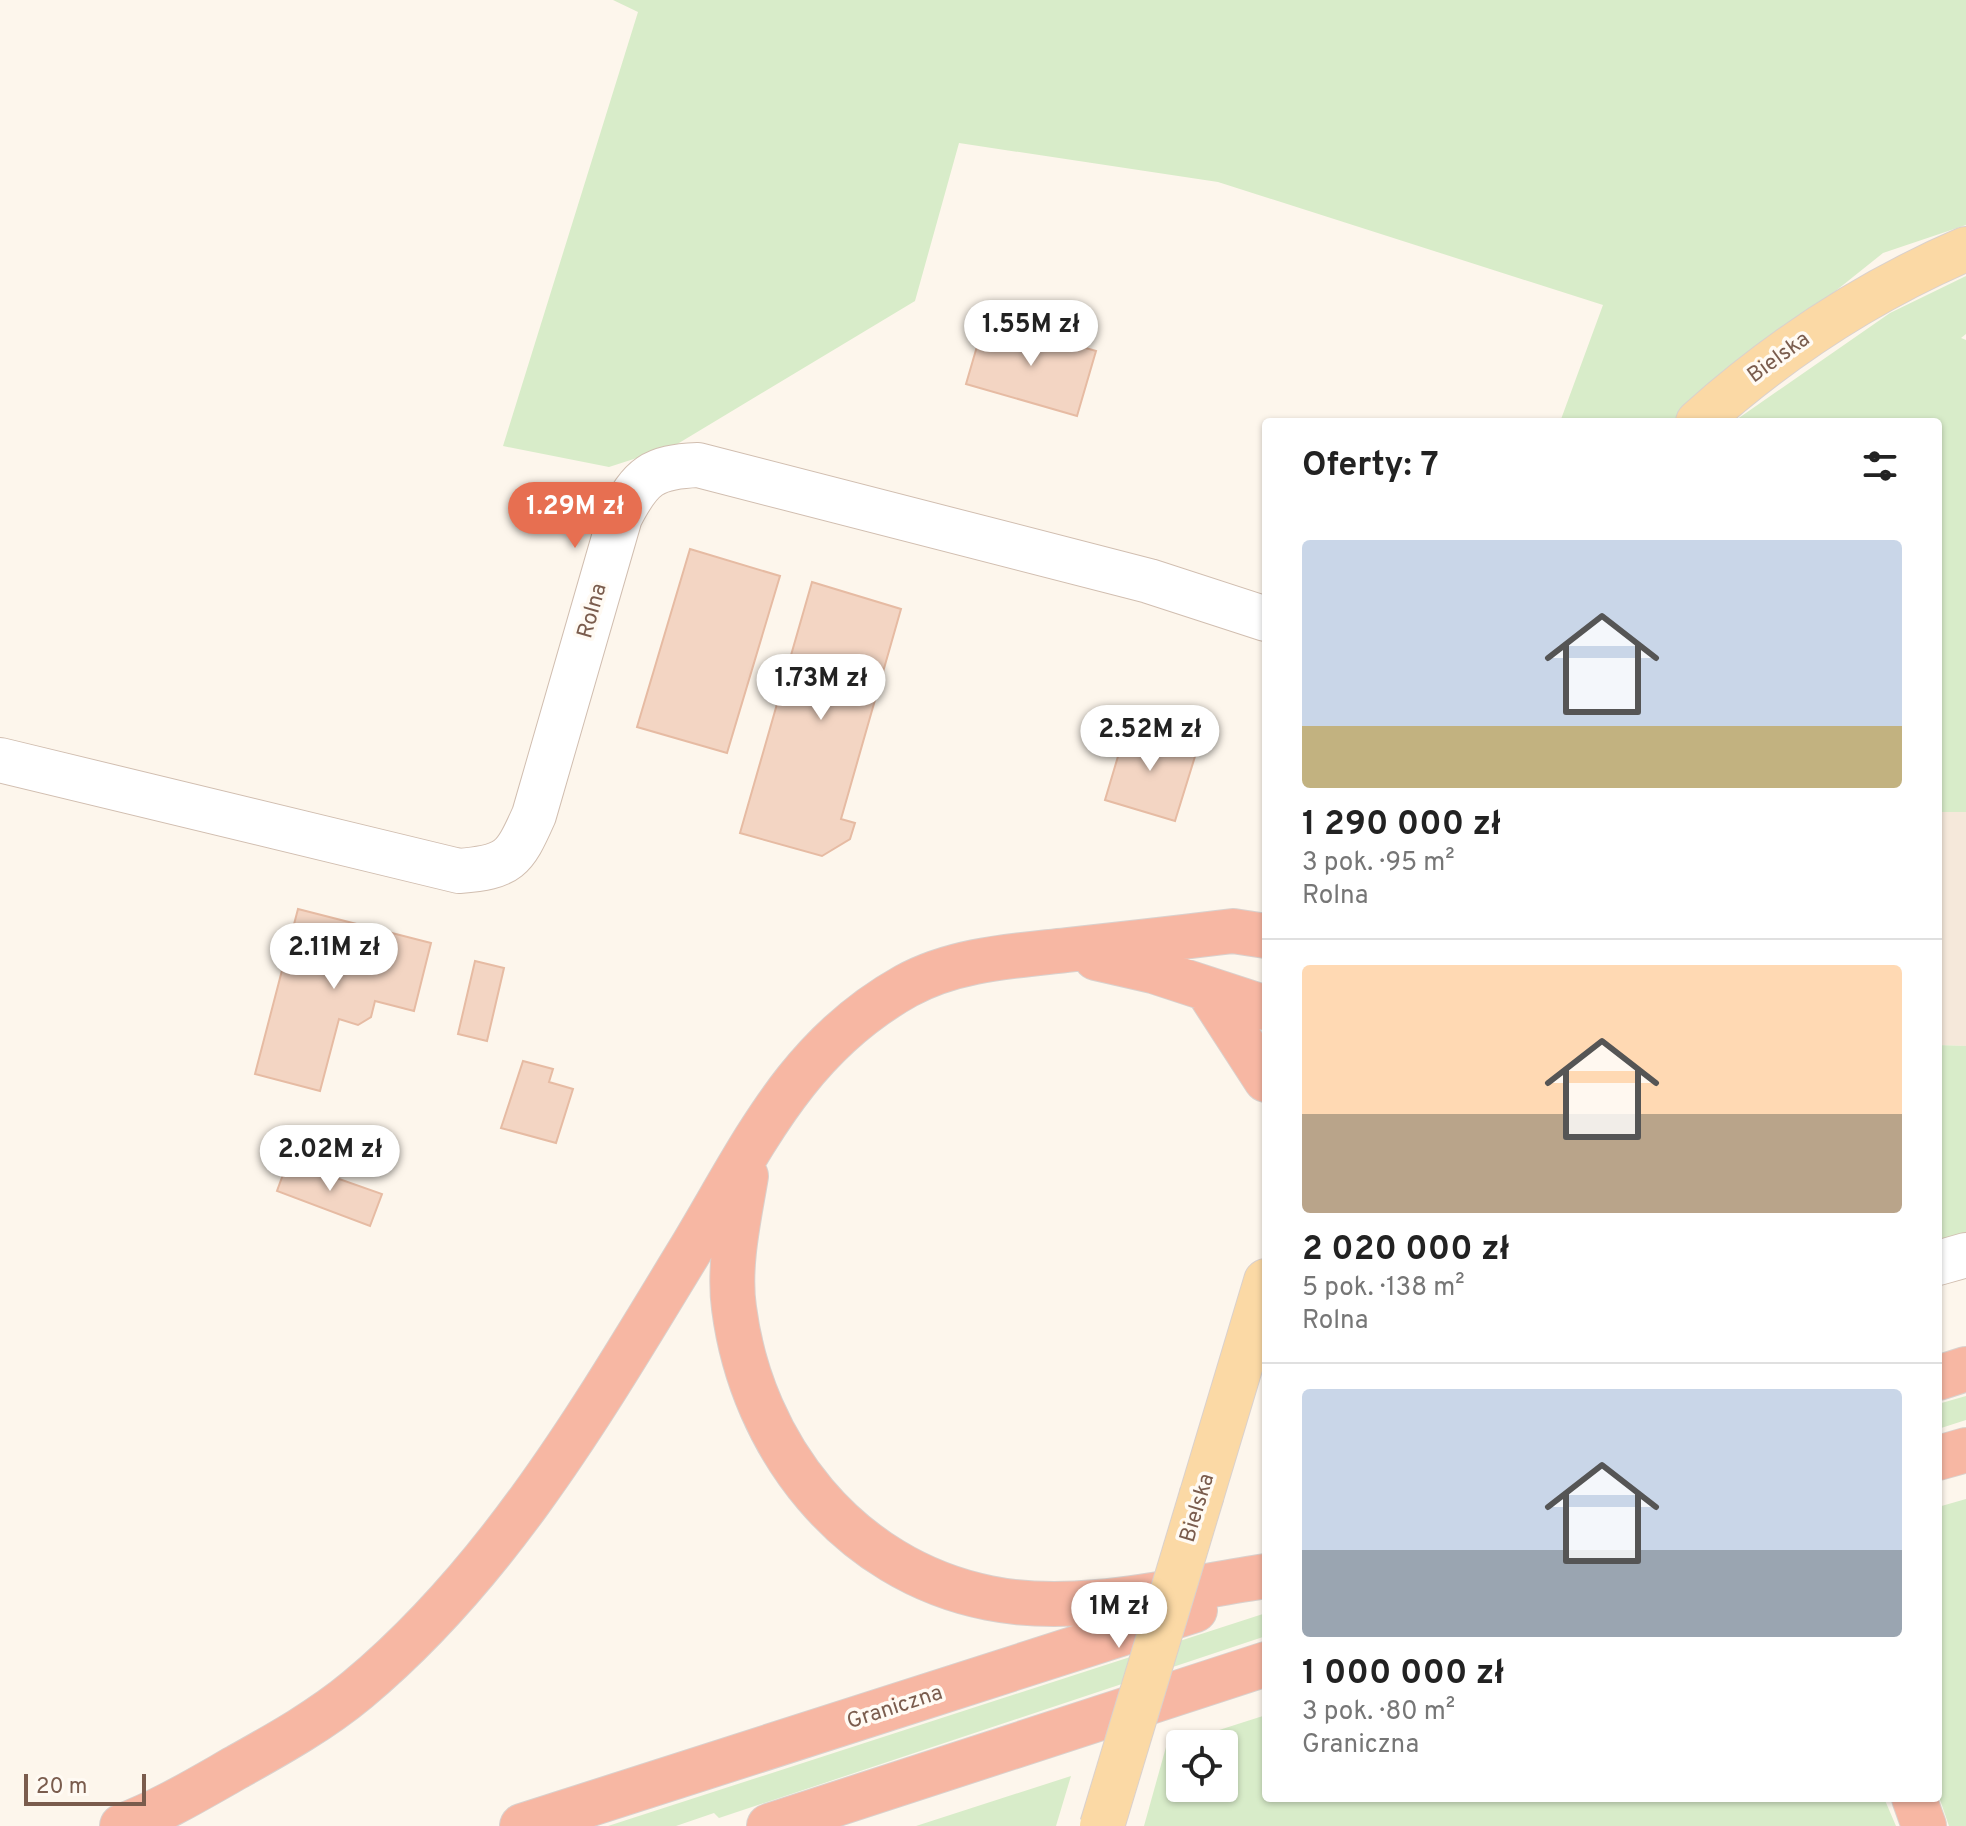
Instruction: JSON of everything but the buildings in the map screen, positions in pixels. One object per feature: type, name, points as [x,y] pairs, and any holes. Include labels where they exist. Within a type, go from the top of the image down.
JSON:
[{"type":"highway","points":[[122,1826],[282,1742],[355,1692],[427,1627],[481,1567],[562,1452],[619,1367],[750,1152],[812,1057],[869,1010],[909,984],[947,970],[1002,956],[1255,928]]},
{"type":"highway","points":[[1064,950],[1153,971],[1209,992],[1262,1007]]},
{"type":"highway","points":[[1209,992],[1262,1074]]},
{"type":"highway","points":[[750,1152],[735,1243],[733,1306],[742,1345],[768,1424],[792,1466],[835,1519],[875,1551],[930,1579],[989,1598],[1050,1603],[1110,1600],[1262,1577]]},
{"type":"highway","points":[[1942,1377],[1966,1369]]},
{"type":"highway","points":[[1942,1457],[1966,1450]]},
{"type":"highway","name":"Graniczna","points":[[522,1826],[1262,1588]]},
{"type":"highway","points":[[769,1826],[1262,1665]]},
{"type":"highway","points":[[1915,1802],[1924,1826]]},
{"type":"main road","name":"Bielska","points":[[1702,418],[1728,394],[1864,299],[1966,249]]},
{"type":"main road","name":"Bielska","points":[[1102,1826],[1262,1294]]},
{"type":"street","name":"Rolna","points":[[0,760],[459,871],[495,869],[519,849],[534,815],[620,517],[634,489],[653,472],[675,466],[698,465],[1134,577],[1262,618]]},
{"type":"street","points":[[1942,1262],[1966,1255]]},
{"type":"shaded area","points":[[1942,812],[1966,812],[1966,1046],[1942,1045]]},
{"type":"green space","points":[[613,0],[1966,0],[1966,225],[1883,253],[1677,418],[1561,418],[1603,305],[1218,182],[959,143],[915,301],[674,446],[609,467],[503,446],[638,12]]},
{"type":"green space","points":[[1966,276],[1966,334],[1961,338],[1966,340],[1966,812],[1942,812],[1942,418],[1739,418],[1890,313]]},
{"type":"green space","points":[[1942,1045],[1966,1046],[1966,1241],[1942,1246]]},
{"type":"green space","points":[[1966,1396],[1966,1420],[1942,1428],[1942,1403]]},
{"type":"green space","points":[[1966,1499],[1966,1826],[1949,1826],[1941,1802],[1942,1506]]},
{"type":"green space","points":[[1262,1614],[1262,1637],[719,1818],[714,1813],[676,1826],[608,1826]]},
{"type":"green space","points":[[1262,1716],[1262,1802],[1886,1802],[1896,1826],[1144,1826],[1166,1747],[1166,1802],[1238,1802],[1238,1730],[1219,1730]]},
{"type":"green space","points":[[1071,1776],[1056,1826],[916,1826]]}]
